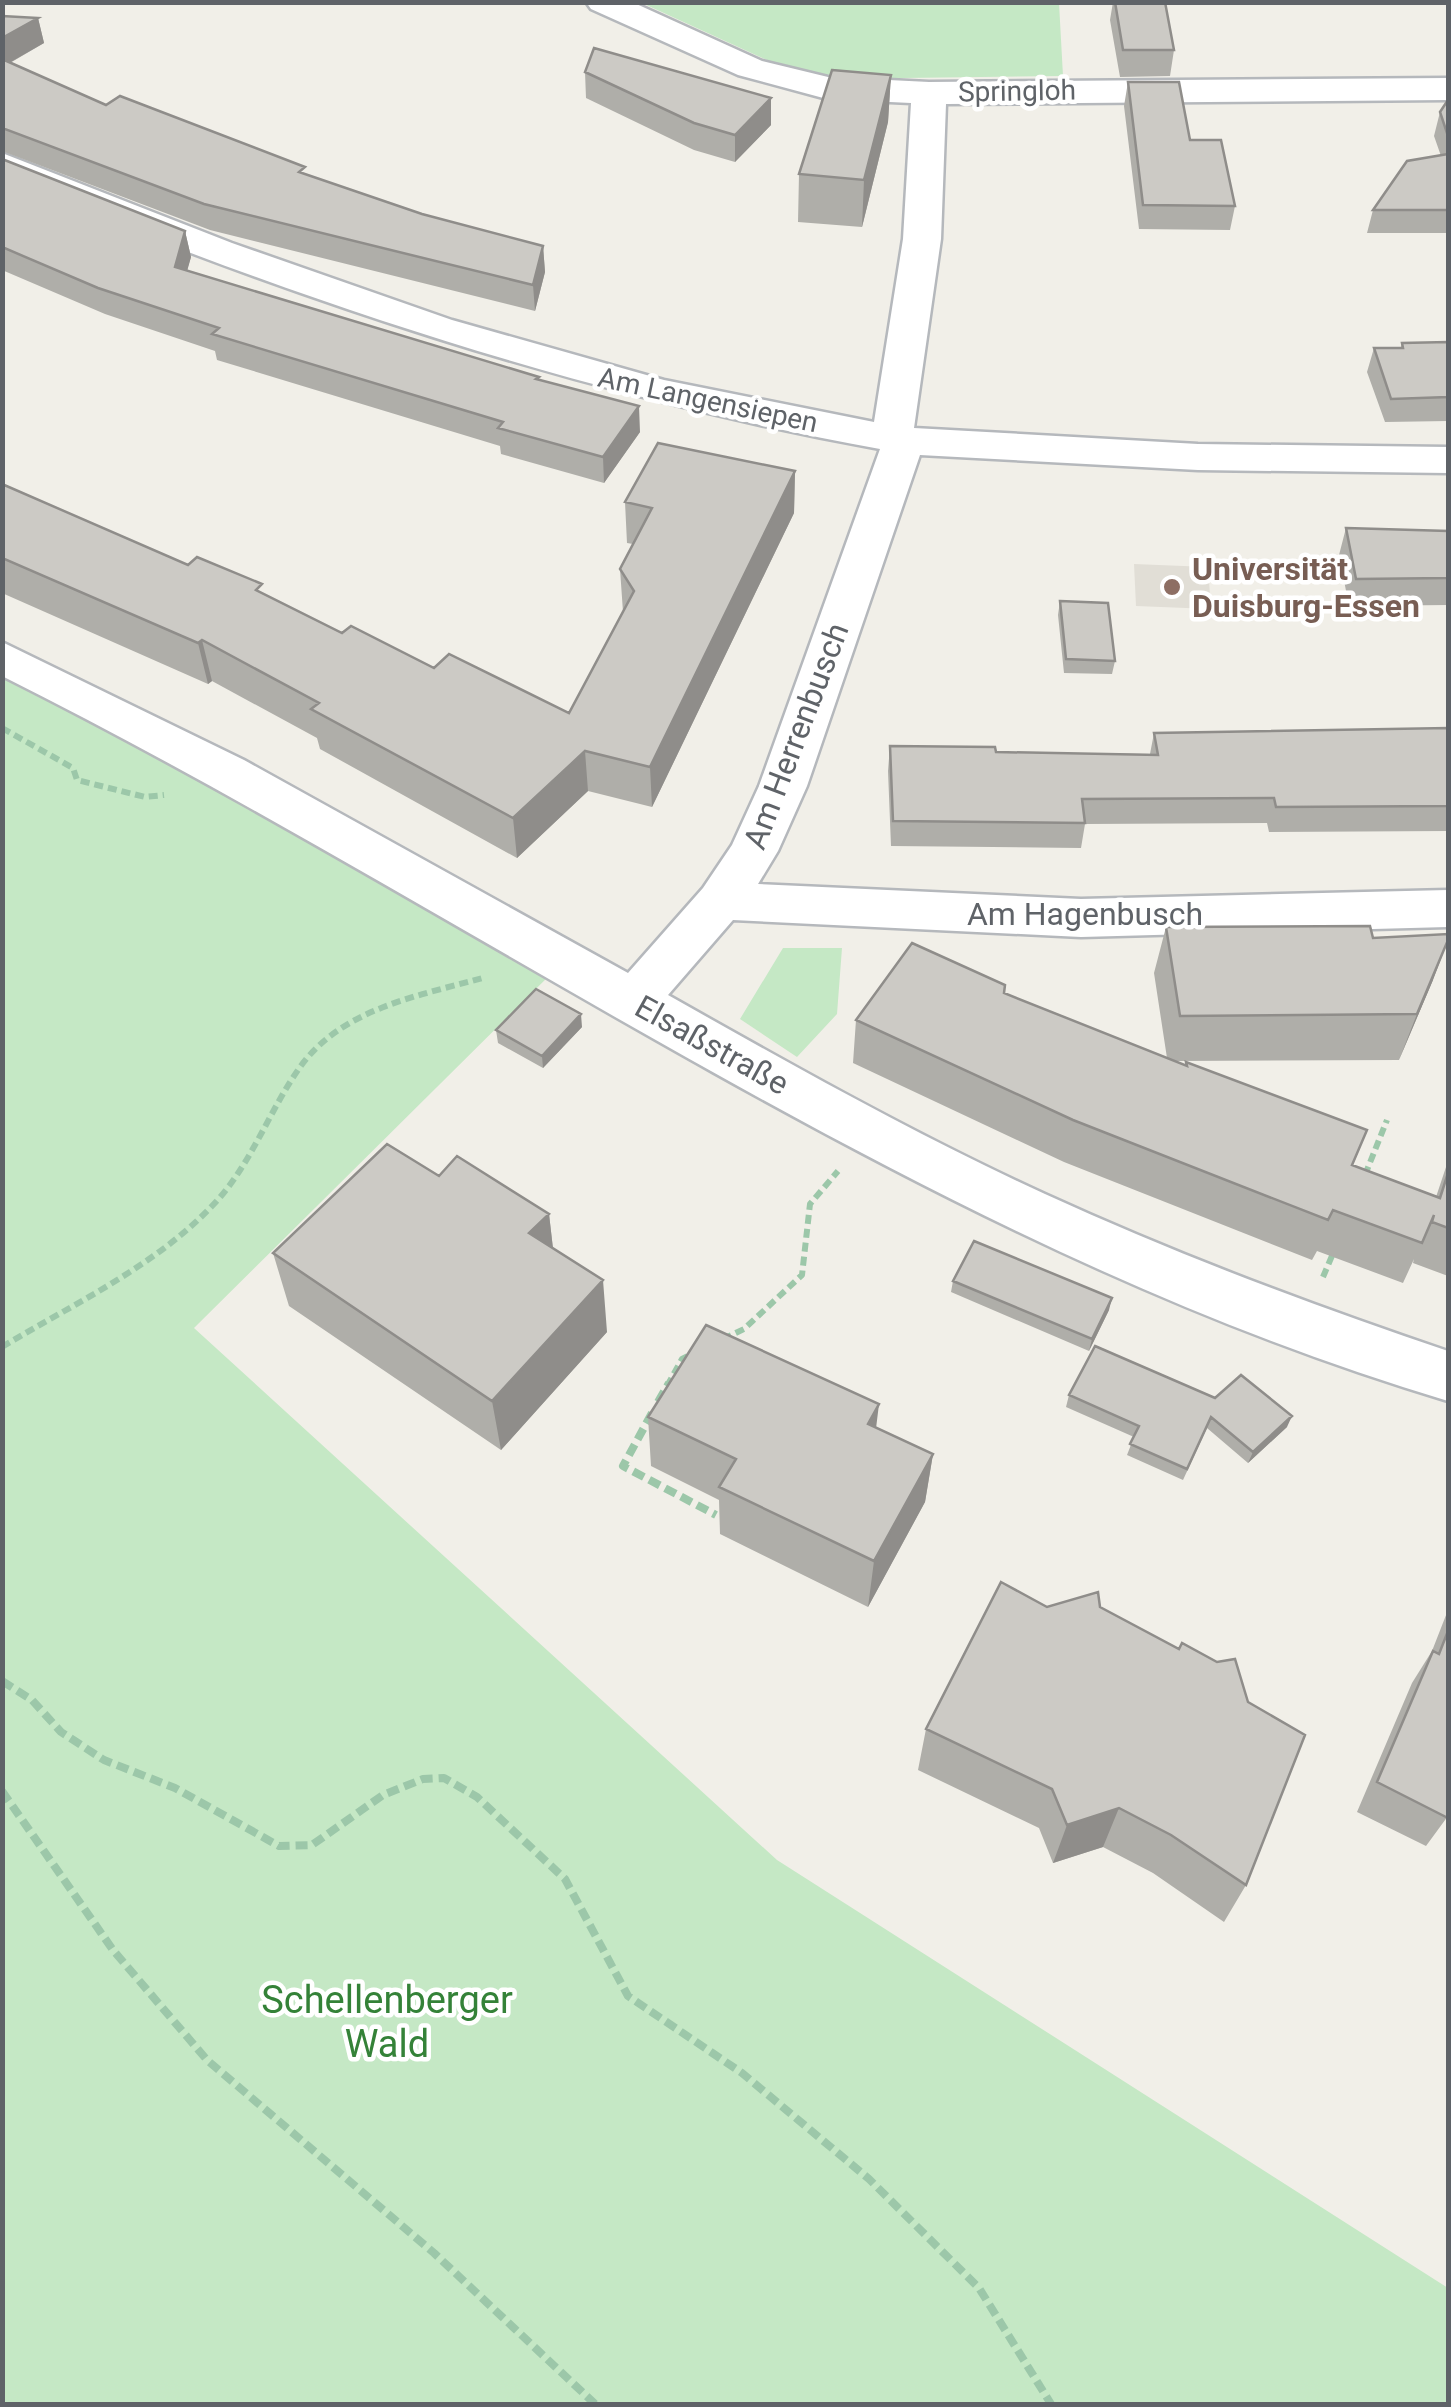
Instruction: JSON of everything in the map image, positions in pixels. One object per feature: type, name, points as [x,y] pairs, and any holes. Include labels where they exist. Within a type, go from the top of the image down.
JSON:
[{"type":"street","name":"Springloh","points":[[603,2],[716,55],[795,82],[827,88],[930,92],[1448,89]]},
{"type":"street","name":"Am Herrenbusch","points":[[632,1002],[721,901],[754,850],[783,786],[899,439],[922,239],[930,92]]},
{"type":"street","name":"Am Langensiepen","points":[[2,164],[254,265],[502,350],[757,413],[899,439],[1170,458],[1448,460]]},
{"type":"street","name":"Elsaßstraße","points":[[2,657],[202,755],[632,1002],[872,1132],[1024,1208],[1304,1324],[1448,1376]]},
{"type":"street","name":"Am Hagenbusch","points":[[721,901],[1081,918],[1448,909]]},
{"type":"path","points":[[2,1346],[121,1274],[210,1208],[242,1170],[300,1065],[336,1031],[384,1006],[553,957]]},
{"type":"path","points":[[1360,1188],[1387,1120]]},
{"type":"path","points":[[713,1344],[744,1329],[802,1275],[810,1204],[872,1132]]},
{"type":"path","points":[[1304,1324],[1339,1239]]},
{"type":"path","points":[[697,1352],[682,1359],[622,1466],[716,1515]]},
{"type":"path","points":[[2,1681],[32,1700],[61,1732],[104,1760],[175,1788],[279,1846],[312,1845],[384,1795],[423,1779],[444,1778],[478,1797],[565,1880],[628,1996],[742,2072],[869,2179],[979,2288],[1051,2404]]},
{"type":"path","points":[[2,1791],[96,1927],[175,2022],[241,2092],[378,2204],[518,2328],[595,2404]]},
{"type":"shaded area","name":"Universität Duisburg-Essen","points":[[1134,564],[1208,567],[1211,609],[1136,606]]},
{"type":"green space","points":[[642,3],[1059,3],[1063,76],[828,79],[782,67]]},
{"type":"green space","name":"Schellenberger Wald","points":[[2,665],[557,968],[194,1328],[777,1860],[1448,2288],[1448,2404],[3,2404]]},
{"type":"green space","points":[[783,948],[842,948],[837,1014],[797,1057],[740,1019]]},
{"type":"building","points":[[1115,2],[1165,2],[1174,50],[1123,50]]},
{"type":"building","points":[[2,16],[38,18],[2,38]]},
{"type":"building","points":[[594,48],[771,98],[735,135],[694,123],[585,72]]},
{"type":"building","points":[[2,59],[106,105],[120,96],[305,167],[299,172],[422,214],[543,246],[533,285],[204,204],[2,128]]},
{"type":"building","points":[[832,70],[891,75],[864,180],[799,174]]},
{"type":"building","points":[[1128,82],[1179,82],[1190,140],[1221,140],[1235,206],[1143,205]]},
{"type":"building","points":[[1448,100],[1448,136],[1440,112]]},
{"type":"building","points":[[1448,154],[1448,210],[1373,210],[1407,161]]},
{"type":"building","points":[[2,159],[185,231],[175,267],[539,377],[536,379],[639,406],[603,457],[498,428],[503,422],[212,334],[219,328],[98,288],[2,247]]},
{"type":"building","points":[[1448,342],[1448,397],[1391,399],[1374,348]]},
{"type":"building","points":[[658,443],[795,471],[650,767],[585,751],[513,818],[311,709],[319,703],[202,640],[198,643],[2,558],[2,484],[188,565],[197,557],[262,584],[256,590],[342,633],[351,626],[434,668],[449,654],[569,713],[634,591],[620,569],[652,508],[625,502]]},
{"type":"building","points":[[1346,528],[1448,531],[1448,578],[1356,579]]},
{"type":"building","points":[[1060,601],[1108,603],[1115,661],[1066,659]]},
{"type":"building","points":[[1448,728],[1448,806],[1276,807],[1274,798],[1082,799],[1085,823],[893,821],[890,746],[1158,755],[1154,733]]},
{"type":"building","points":[[1370,926],[1373,938],[1448,934],[1417,1014],[1180,1016],[1166,927]]},
{"type":"building","points":[[912,943],[1005,985],[1004,993],[1187,1066],[1186,1062],[1367,1130],[1352,1165],[1440,1198],[1448,1173],[1448,1228],[1432,1222],[1434,1215],[1422,1243],[1333,1210],[1328,1220],[1073,1120],[856,1020]]},
{"type":"building","points":[[536,989],[581,1014],[542,1056],[496,1030]]},
{"type":"building","points":[[387,1144],[439,1176],[457,1156],[549,1214],[529,1233],[603,1280],[492,1401],[273,1253]]},
{"type":"building","points":[[974,1241],[1112,1298],[1092,1339],[953,1281]]},
{"type":"building","points":[[706,1325],[879,1404],[868,1424],[933,1454],[874,1561],[719,1487],[736,1459],[648,1417]]},
{"type":"building","points":[[1095,1346],[1215,1398],[1241,1375],[1292,1416],[1253,1452],[1211,1417],[1187,1469],[1130,1444],[1139,1426],[1069,1395]]},
{"type":"building","points":[[1001,1582],[1047,1607],[1098,1592],[1100,1607],[1179,1649],[1182,1643],[1217,1662],[1235,1659],[1248,1702],[1305,1735],[1246,1885],[1171,1835],[1119,1808],[1067,1825],[1052,1789],[926,1729]]},
{"type":"building","points":[[1448,1631],[1448,1818],[1377,1782],[1433,1651],[1439,1654]]},
{"type":"place","name":"Universität Duisburg-Essen","points":[[1172,587]]}]
